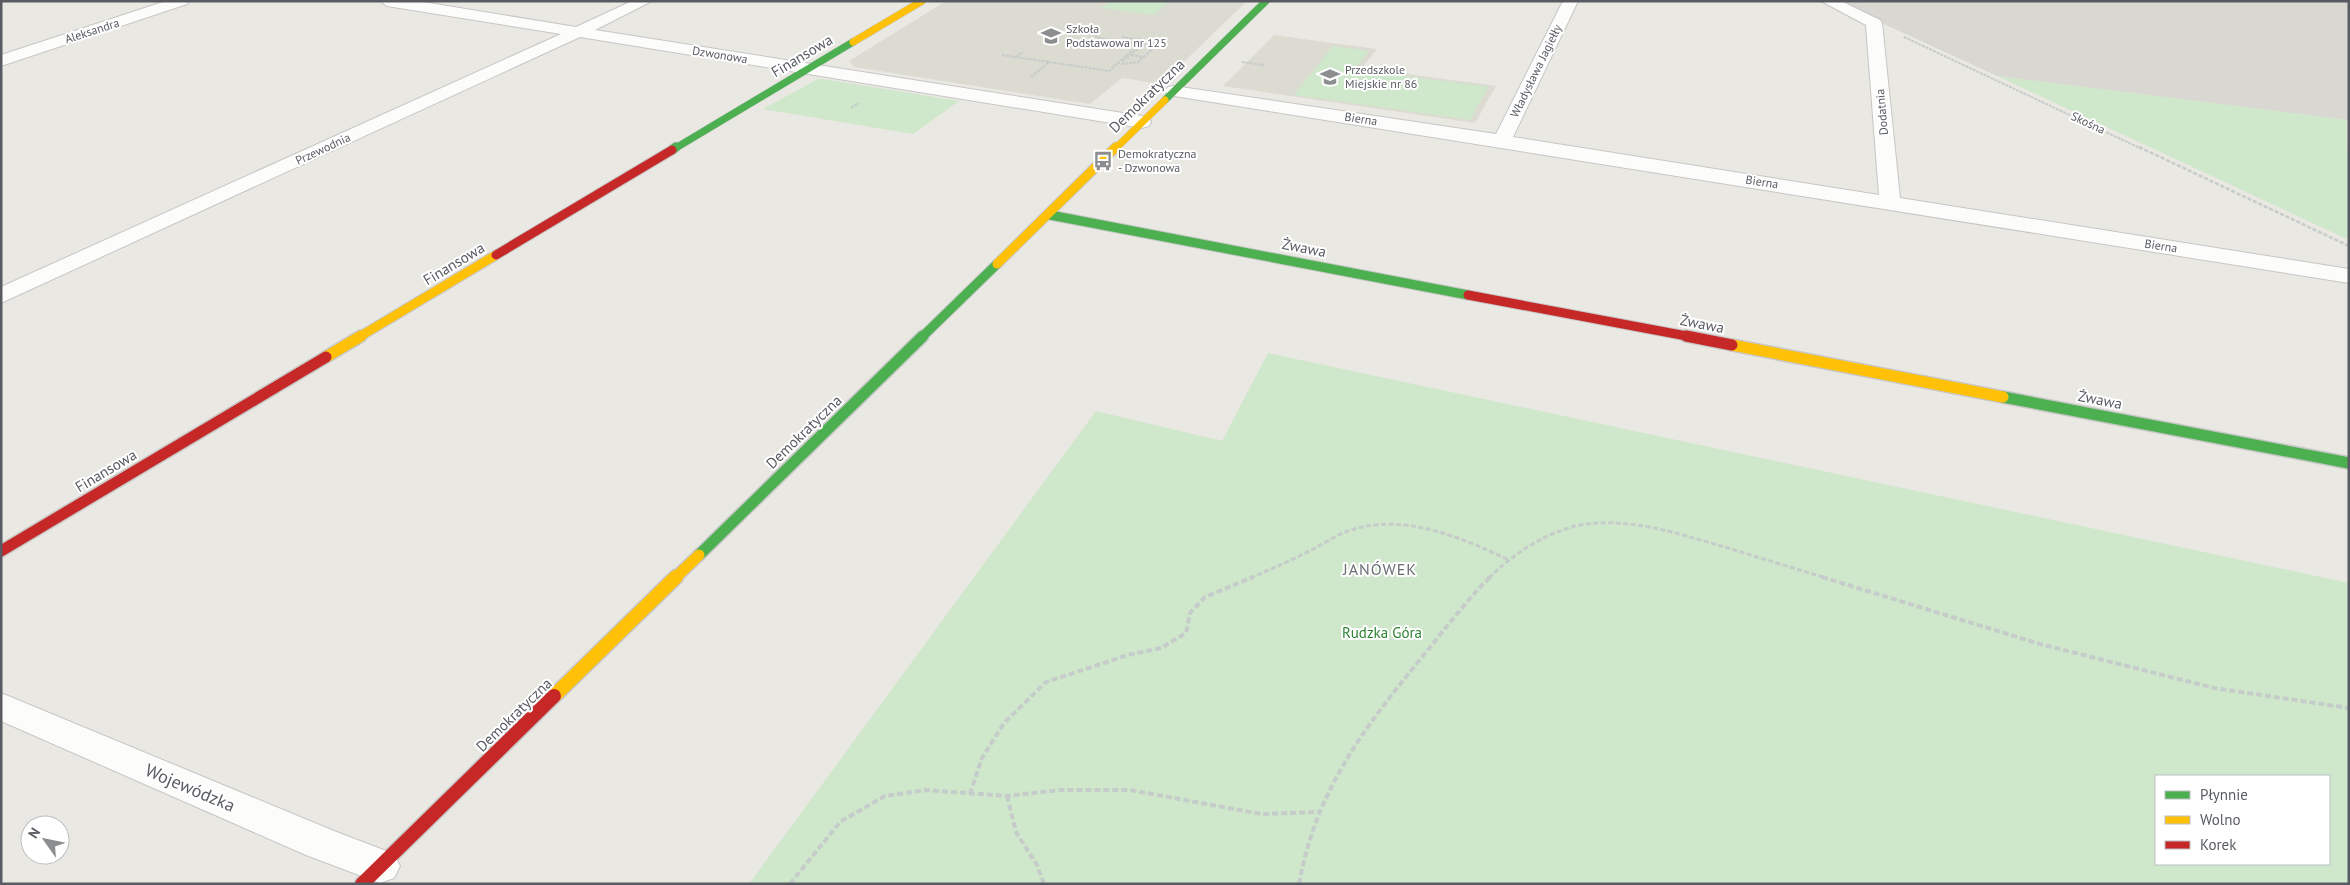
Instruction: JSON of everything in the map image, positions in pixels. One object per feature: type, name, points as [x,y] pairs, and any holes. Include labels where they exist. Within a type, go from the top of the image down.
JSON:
[{"type":"street","name":"Aleksandra","points":[[1,61],[182,1]]},
{"type":"street","name":"Dzwonowa","points":[[387,1],[1142,122]]},
{"type":"street","name":"Przewodnia","points":[[1,296],[645,1]]},
{"type":"street","name":"Finansowa","points":[[1,552],[922,1]]},
{"type":"street","name":"Demokratyczna","points":[[371,875],[1050,215],[1266,1]]},
{"type":"street","name":"Władysława Jagiełły","points":[[1502,141],[1571,1]]},
{"type":"street","points":[[1828,1],[1874,22]]},
{"type":"street","name":"Dodatnia","points":[[1874,22],[1890,202]]},
{"type":"street","name":"Bierna","points":[[1174,91],[1890,202],[2349,276]]},
{"type":"street","name":"Żwawa","points":[[1050,215],[2349,463]]},
{"type":"street","name":"Wojewódzka","points":[[1,706],[320,843],[371,875]]},
{"type":"path","name":"Skośna","points":[[1874,22],[2349,246]]},
{"type":"path","points":[[1002,55],[1109,70],[1139,44],[1098,38],[1092,32]]},
{"type":"path","points":[[1122,37],[1151,41],[1158,43],[1157,45]]},
{"type":"path","points":[[1151,41],[1130,55],[1123,61],[1124,64],[1134,65],[1157,45]]},
{"type":"path","points":[[1144,44],[1149,46],[1157,45]]},
{"type":"path","points":[[1016,57],[1023,52]]},
{"type":"path","points":[[1130,55],[1144,57]]},
{"type":"path","points":[[1238,61],[1264,64]]},
{"type":"path","points":[[1027,80],[1050,62]]},
{"type":"path","points":[[970,794],[982,758],[1004,724],[1046,682],[1128,655],[1162,648],[1186,633],[1190,613],[1205,596],[1285,564],[1350,530],[1406,524],[1442,532],[1471,542],[1509,560]]},
{"type":"path","points":[[1299,884],[1300,871],[1319,812],[1333,778],[1401,682],[1469,599],[1509,560],[1572,527],[1635,524],[1684,535],[2040,644],[2214,688],[2349,708]]},
{"type":"path","points":[[790,884],[840,822],[885,796],[925,790],[1007,796],[1060,790],[1130,790],[1261,814],[1319,812]]},
{"type":"path","points":[[1007,796],[1016,832],[1037,865],[1044,884]]},
{"type":"shaded area","name":"Szkoła Podstawowa nr 125","points":[[946,1],[1247,1],[1161,84],[1122,78],[1090,104],[854,67],[849,61]]},
{"type":"shaded area","points":[[1834,1],[2349,1],[2349,122],[2347,120],[1997,76]]},
{"type":"shaded area","name":"Przedszkole Miejskie nr 86","points":[[1274,35],[1377,49],[1362,68],[1496,86],[1475,123],[1223,86]]},
{"type":"green space","points":[[1110,1],[1171,1],[1153,15],[1101,8]]},
{"type":"green space","points":[[1333,46],[1369,51],[1354,69],[1488,87],[1470,120],[1294,95]]},
{"type":"green space","points":[[1997,76],[2347,120],[2349,240]]},
{"type":"green space","points":[[818,79],[959,101],[913,134],[763,109]]},
{"type":"green space","name":"Rudzka Góra","points":[[1268,353],[2349,583],[2349,884],[749,884],[1096,411],[1222,441]]},
{"type":"traffic: fast","points":[[1165,100],[1266,1]]},
{"type":"traffic: fast","points":[[672,150],[853,42]]},
{"type":"traffic: fast","points":[[1050,215],[1468,295]]},
{"type":"traffic: fast","points":[[699,555],[997,264]]},
{"type":"traffic: fast","points":[[2003,397],[2349,463]]},
{"type":"traffic: slow","points":[[853,42],[922,1]]},
{"type":"traffic: slow","points":[[997,264],[1165,100]]},
{"type":"traffic: slow","points":[[326,357],[496,255]]},
{"type":"traffic: slow","points":[[1732,345],[2003,397]]},
{"type":"traffic: slow","points":[[554,696],[699,555]]},
{"type":"traffic: jam","points":[[496,255],[672,150]]},
{"type":"traffic: jam","points":[[1468,295],[1732,345]]},
{"type":"traffic: jam","points":[[1,551],[326,357]]},
{"type":"traffic: jam","points":[[362,884],[554,696]]},
{"type":"place","name":"Szkoła Podstawowa nr 125","points":[[1051,36]]},
{"type":"place","name":"Przedszkole Miejskie nr 86","points":[[1330,77]]},
{"type":"place","name":"Demokratyczna - Dzwonowa","points":[[1103,161]]},
{"type":"district","name":"JANÓWEK","points":[[1380,569]]}]
